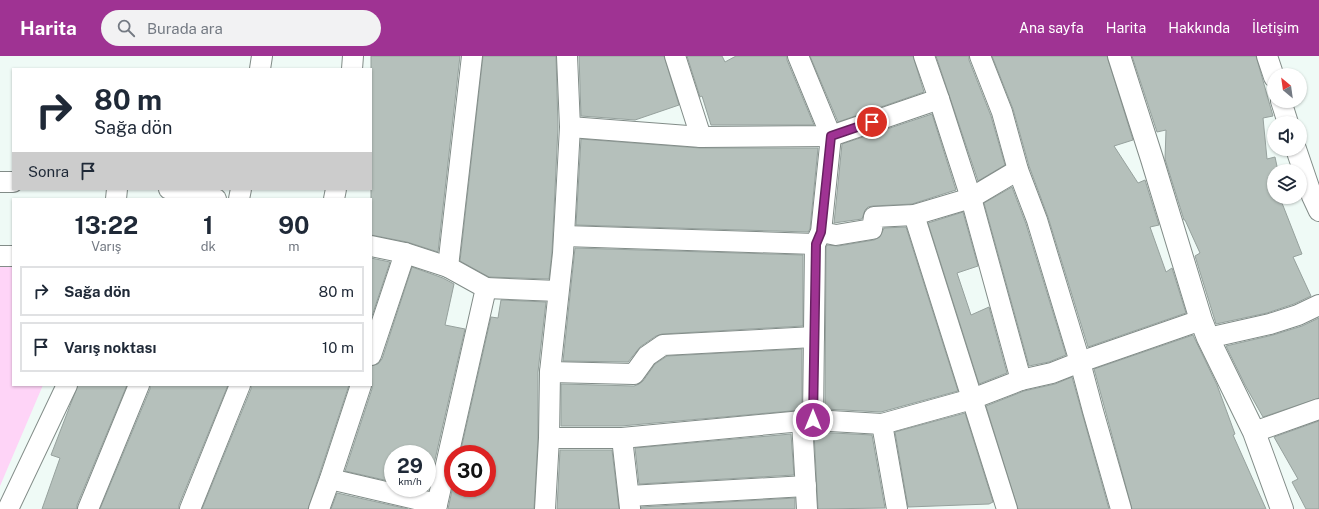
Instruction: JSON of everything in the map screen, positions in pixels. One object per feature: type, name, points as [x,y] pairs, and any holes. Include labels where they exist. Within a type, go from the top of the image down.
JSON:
[{"type":"street","points":[[260,68],[262,56]]},
{"type":"street","points":[[352,68],[353,56]]},
{"type":"street","points":[[448,267],[472,56]]},
{"type":"street","points":[[545,509],[549,438],[550,372],[564,236],[570,127],[567,56]]},
{"type":"street","points":[[675,56],[701,137]]},
{"type":"street","points":[[798,56],[831,136],[818,238],[814,337],[808,421],[806,486],[807,509]]},
{"type":"street","points":[[924,56],[971,198],[1021,380]]},
{"type":"street","points":[[980,56],[1002,112],[1018,170],[1037,220],[1080,362],[1121,509]]},
{"type":"street","points":[[1119,56],[1204,329],[1254,432],[1282,509]]},
{"type":"street","points":[[1267,56],[1271,68]]},
{"type":"street","points":[[570,127],[701,137],[831,136],[939,99]]},
{"type":"street","points":[[1298,156],[1312,196],[1319,211]]},
{"type":"street","points":[[564,236],[818,238],[872,229],[874,217],[914,215],[971,198],[1018,170]]},
{"type":"street","points":[[0,182],[12,182]]},
{"type":"street","points":[[173,190],[208,198]]},
{"type":"street","points":[[914,215],[1007,509]]},
{"type":"street","points":[[372,246],[405,253],[448,267],[486,288],[558,291]]},
{"type":"street","points":[[372,352],[405,253]]},
{"type":"street","points":[[0,256],[12,256]]},
{"type":"street","points":[[330,479],[436,507],[486,288]]},
{"type":"street","points":[[549,438],[622,438],[808,421],[882,424],[972,399],[1021,380],[1052,373],[1080,362],[1204,329],[1270,324],[1298,315],[1319,305]]},
{"type":"street","points":[[550,372],[634,374],[647,356],[663,345],[814,337]]},
{"type":"street","points":[[8,509],[67,386]]},
{"type":"street","points":[[88,509],[139,386]]},
{"type":"street","points":[[190,509],[240,386]]},
{"type":"street","points":[[318,509],[330,479],[361,386]]},
{"type":"street","points":[[1254,432],[1319,409]]},
{"type":"street","points":[[882,424],[897,509]]},
{"type":"street","points":[[622,438],[629,502],[806,486]]},
{"type":"shaded area","points":[[0,261],[12,261],[12,386],[43,386],[0,486]]},
{"type":"building","points":[[371,56],[460,56],[438,252],[407,242],[372,235]]},
{"type":"building","points":[[483,56],[556,56],[558,127],[552,252],[549,279],[489,277],[460,261]]},
{"type":"building","points":[[579,56],[664,56],[679,105],[635,120],[581,116]]},
{"type":"building","points":[[687,56],[722,56],[725,62],[736,56],[787,56],[787,60],[814,125],[711,125]]},
{"type":"building","points":[[810,56],[913,56],[924,92],[838,122]]},
{"type":"building","points":[[936,56],[969,56],[969,60],[991,116],[1005,165],[978,181]]},
{"type":"building","points":[[992,56],[1107,56],[1133,140],[1114,146],[1138,183],[1145,180],[1159,225],[1150,227],[1166,272],[1172,268],[1186,313],[1088,347],[1048,217],[1029,166],[1013,109]]},
{"type":"building","points":[[1132,56],[1256,56],[1267,95],[1267,108],[1271,108],[1273,116],[1263,118],[1267,159],[1275,157],[1276,164],[1267,164],[1267,204],[1282,204],[1302,254],[1293,257],[1311,296],[1294,304],[1267,313],[1216,324],[1195,256],[1200,253],[1184,220],[1165,159],[1166,130],[1157,132]]},
{"type":"building","points":[[932,114],[956,190],[912,204],[868,207],[865,210],[862,219],[834,223],[842,144]]},
{"type":"building","points":[[581,139],[700,148],[818,148],[810,229],[808,232],[576,225]]},
{"type":"building","points":[[1012,187],[1026,224],[1066,355],[1049,362],[1029,366],[984,203]]},
{"type":"building","points":[[963,212],[978,266],[957,273],[971,315],[989,307],[1007,373],[979,384],[928,223]]},
{"type":"building","points":[[906,227],[958,391],[881,412],[825,409],[826,247],[827,245],[838,246],[874,240],[880,237],[884,228]]},
{"type":"building","points":[[575,248],[803,255],[803,326],[662,334],[656,336],[640,347],[628,362],[563,361]]},
{"type":"building","points":[[372,258],[390,262],[372,316]]},
{"type":"building","points":[[412,267],[443,278],[454,284],[445,325],[465,329],[436,455],[436,445],[384,445],[384,480],[345,471],[372,389],[372,366],[378,364],[382,359]]},
{"type":"building","points":[[501,300],[546,302],[538,372],[538,438],[534,509],[448,509],[451,497],[496,497],[496,445],[462,445],[491,317],[498,318]]},
{"type":"building","points":[[1319,318],[1319,398],[1263,417],[1226,346],[1273,335],[1302,326]]},
{"type":"building","points":[[1193,335],[1217,385],[1235,434],[1233,435],[1266,509],[1132,509],[1094,369]]},
{"type":"building","points":[[802,349],[802,410],[621,426],[561,426],[561,384],[634,386],[643,381],[655,364],[667,356]]},
{"type":"building","points":[[1072,377],[1109,509],[1018,509],[986,406],[1024,391],[1055,384]]},
{"type":"building","points":[[78,386],[127,386],[77,505],[77,509],[42,509],[60,458],[51,455]]},
{"type":"building","points":[[150,386],[228,386],[179,505],[179,509],[100,509]]},
{"type":"building","points":[[251,386],[349,386],[308,509],[202,509]]},
{"type":"building","points":[[965,413],[993,502],[989,504],[908,507],[895,432]]},
{"type":"building","points":[[1319,421],[1319,509],[1306,509],[1292,482],[1298,479],[1274,437]]},
{"type":"building","points":[[814,432],[872,435],[885,508],[818,509]]},
{"type":"building","points":[[791,434],[794,475],[639,484],[635,448]]},
{"type":"building","points":[[560,450],[612,450],[619,509],[557,509]]},
{"type":"building","points":[[337,493],[408,509],[331,509]]},
{"type":"building","points":[[795,498],[795,509],[641,509],[641,507]]},
{"type":"route","points":[[813,420],[816,244],[821,232],[831,136],[872,122]]}]
